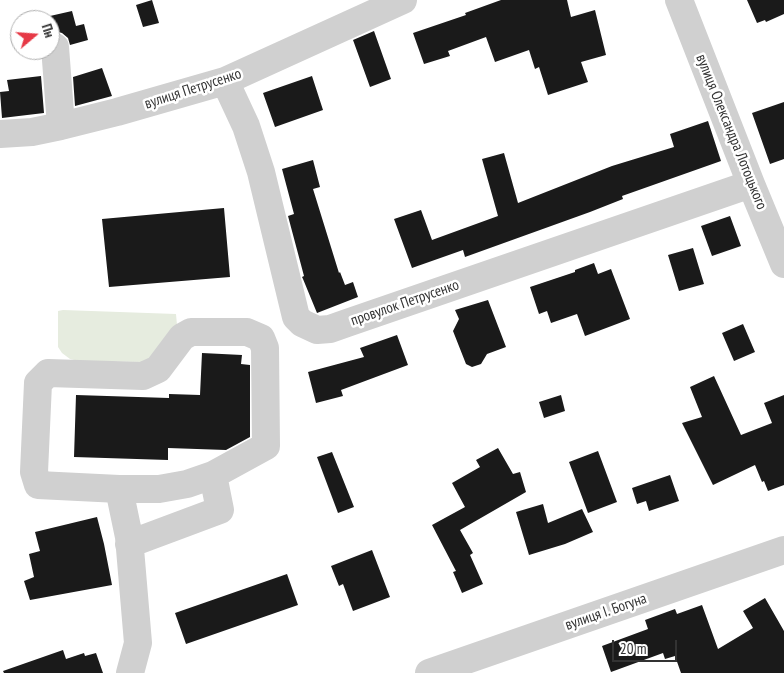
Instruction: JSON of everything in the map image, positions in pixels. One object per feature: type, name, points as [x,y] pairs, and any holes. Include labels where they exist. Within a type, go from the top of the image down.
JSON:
[{"type":"street","name":"вулиця Петрусенко","points":[[0,134],[32,132],[61,126],[225,81],[403,0]]},
{"type":"street","name":"вулиця Олександра Лотоцького","points":[[679,0],[750,184],[784,264]]},
{"type":"street","points":[[56,60],[61,126]]},
{"type":"street","name":"провулок Петрусенко","points":[[225,81],[246,126],[261,172],[296,317],[302,323],[317,330],[356,320],[750,184]]},
{"type":"street","points":[[192,332],[247,332],[261,338],[265,348],[266,446],[213,475],[188,484],[159,489],[38,485],[34,472],[38,383],[48,373],[143,376],[158,369],[182,337],[192,332]]},
{"type":"street","points":[[129,544],[220,510],[213,475]]},
{"type":"street","points":[[119,489],[129,544],[138,643],[130,673]]},
{"type":"street","name":"вулиця І. Богуна","points":[[429,673],[784,550]]},
{"type":"shaded area","points":[[58,311],[176,314],[177,325],[155,356],[143,362],[78,361],[70,359],[58,347]]},
{"type":"building","points":[[152,0],[159,23],[143,27],[136,5]]},
{"type":"building","points":[[501,0],[567,0],[571,17],[595,10],[606,55],[581,62],[588,82],[548,95],[539,67],[535,69],[529,50],[495,62],[486,37],[448,51],[450,56],[424,64],[413,33],[466,15],[465,13]]},
{"type":"building","points":[[747,0],[784,0],[784,14],[766,22],[765,20],[757,23]]},
{"type":"building","points":[[72,11],[76,26],[84,24],[88,40],[70,45],[68,38],[60,32],[60,14]]},
{"type":"building","points":[[374,31],[391,79],[370,87],[353,40]]},
{"type":"building","points":[[102,68],[112,96],[75,106],[73,77]]},
{"type":"building","points":[[41,76],[44,113],[2,118],[0,92],[9,91],[7,80]]},
{"type":"building","points":[[312,76],[323,110],[275,127],[263,93]]},
{"type":"building","points":[[784,102],[784,159],[770,164],[752,113]]},
{"type":"building","points":[[708,121],[721,161],[622,196],[623,199],[590,212],[465,257],[463,250],[412,268],[394,219],[421,210],[432,240],[498,216],[482,159],[504,153],[518,203],[612,166],[674,147],[670,134]]},
{"type":"building","points":[[313,160],[320,187],[313,189],[339,273],[345,285],[353,282],[358,297],[317,313],[302,277],[304,276],[288,216],[294,214],[282,169]]},
{"type":"building","points":[[224,208],[230,277],[109,287],[102,219]]},
{"type":"building","points":[[730,216],[741,246],[712,256],[701,226]]},
{"type":"building","points":[[693,248],[704,284],[679,291],[668,255]]},
{"type":"building","points":[[594,263],[598,274],[611,269],[630,319],[585,336],[577,314],[551,323],[547,311],[539,314],[530,287],[575,272],[575,270]]},
{"type":"building","points":[[488,300],[506,347],[487,354],[481,364],[472,367],[466,364],[453,331],[459,319],[455,310]]},
{"type":"building","points":[[743,324],[755,352],[734,361],[722,333]]},
{"type":"building","points":[[397,335],[408,365],[341,390],[343,396],[316,403],[308,372],[364,357],[360,348]]},
{"type":"building","points":[[202,353],[242,355],[241,364],[250,365],[250,437],[226,450],[168,448],[168,460],[74,457],[76,395],[169,398],[169,394],[200,395]]},
{"type":"building","points":[[714,376],[741,435],[772,423],[764,403],[784,395],[784,485],[768,491],[755,465],[713,485],[682,423],[702,417],[690,387]]},
{"type":"building","points":[[561,395],[565,411],[544,418],[539,402]]},
{"type":"building","points":[[498,448],[513,474],[520,472],[526,492],[460,530],[473,553],[470,555],[483,584],[462,593],[453,572],[456,571],[432,525],[465,507],[452,483],[480,467],[476,460]]},
{"type":"building","points":[[598,451],[617,502],[588,513],[569,462]]},
{"type":"building","points":[[332,452],[354,507],[338,513],[317,457]]},
{"type":"building","points":[[670,475],[679,501],[649,511],[646,501],[637,504],[632,488]]},
{"type":"building","points":[[543,504],[548,523],[582,509],[593,532],[565,544],[529,555],[516,512]]},
{"type":"building","points":[[97,517],[112,585],[30,600],[24,581],[34,577],[29,554],[40,551],[35,532]]},
{"type":"building","points":[[372,550],[390,597],[353,611],[343,584],[339,586],[331,566]]},
{"type":"building","points":[[287,574],[298,605],[186,644],[175,613]]},
{"type":"building","points":[[765,598],[784,631],[784,673],[681,673],[675,656],[665,659],[663,653],[611,672],[602,646],[648,629],[645,620],[675,609],[677,614],[702,605],[718,649],[753,628],[743,611]]},
{"type":"building","points":[[63,650],[66,659],[84,653],[85,656],[96,653],[103,673],[4,673],[3,671]]}]
